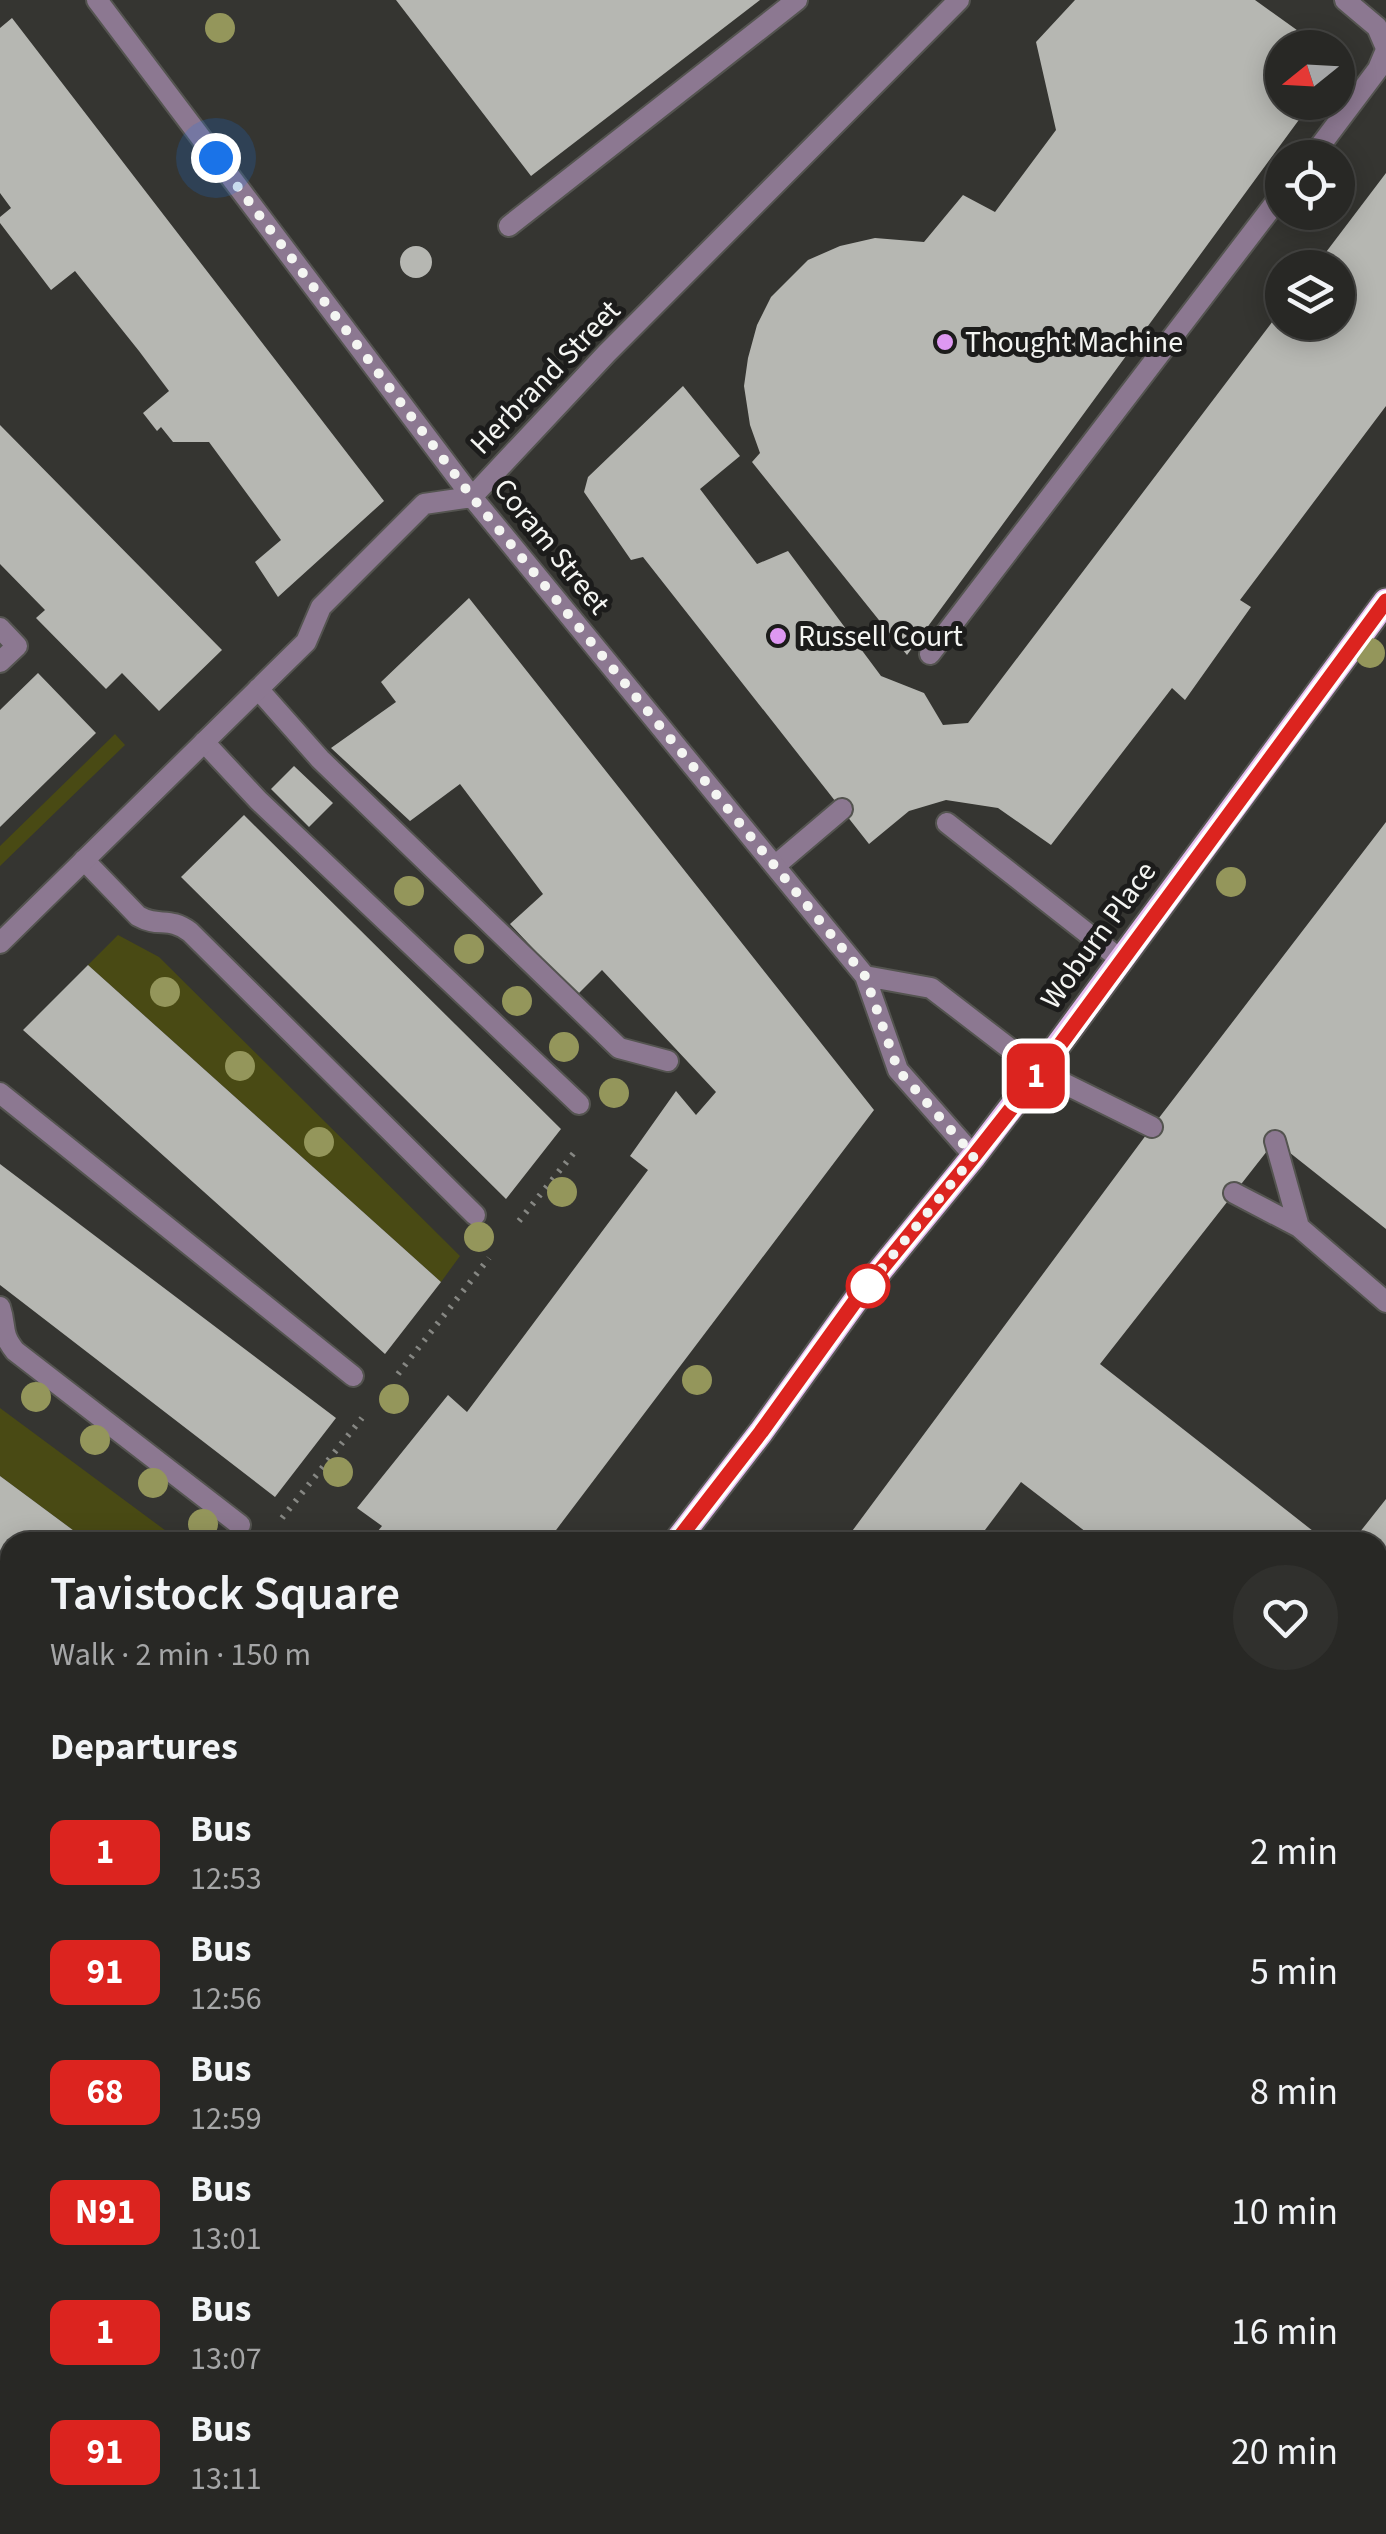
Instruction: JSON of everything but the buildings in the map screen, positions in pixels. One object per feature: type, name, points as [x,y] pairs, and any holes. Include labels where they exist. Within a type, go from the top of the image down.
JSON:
[{"type":"main road","name":"Woburn Place","points":[[684,1532],[856,1300],[1040,1072],[1386,600]]},
{"type":"street","name":"Coram Street","points":[[97,0],[472,497],[865,976],[898,1070],[974,1156]]},
{"type":"street","points":[[510,226],[797,0]]},
{"type":"street","name":"Herbrand Street","points":[[0,943],[306,642],[321,607],[424,504],[472,497],[607,353],[959,0]]},
{"type":"street","points":[[1325,140],[1378,70],[1386,49],[1377,27],[1346,0]]},
{"type":"street","points":[[930,654],[1265,216]]},
{"type":"street","points":[[0,628],[17,646],[0,662]]},
{"type":"street","points":[[258,689],[320,759],[619,1048],[668,1062]]},
{"type":"street","points":[[204,742],[258,800],[579,1104]]},
{"type":"street","points":[[776,865],[842,810]]},
{"type":"street","points":[[947,823],[1120,959]]},
{"type":"street","points":[[84,860],[138,916],[148,922],[171,921],[190,932],[474,1215]]},
{"type":"street","points":[[865,976],[931,988],[1040,1072],[1152,1127]]},
{"type":"street","points":[[0,1093],[354,1376]]},
{"type":"street","points":[[1275,1141],[1299,1227]]},
{"type":"street","points":[[1234,1193],[1299,1227],[1386,1302]]},
{"type":"street","points":[[0,1307],[4,1337],[16,1351],[240,1526]]},
{"type":"path","points":[[513,1228],[597,1124],[579,1104]]},
{"type":"path","points":[[392,1381],[501,1244]]},
{"type":"path","points":[[274,1528],[368,1411]]},
{"type":"shaded area","points":[[115,734],[125,745],[0,866],[0,846]]},
{"type":"shaded area","points":[[118,935],[159,957],[460,1256],[441,1282],[88,965]]},
{"type":"shaded area","points":[[0,1408],[167,1532],[76,1532],[0,1476]]},
{"type":"bus line","name":"1","points":[[684,1532],[856,1300],[1040,1072],[1386,601]]},
{"type":"place","name":"Thought Machine","points":[[945,342]]},
{"type":"place","name":"Russell Court","points":[[778,636]]},
{"type":"route","points":[[216,158],[472,497],[865,976],[898,1070],[974,1156],[856,1300],[868,1286]]}]
